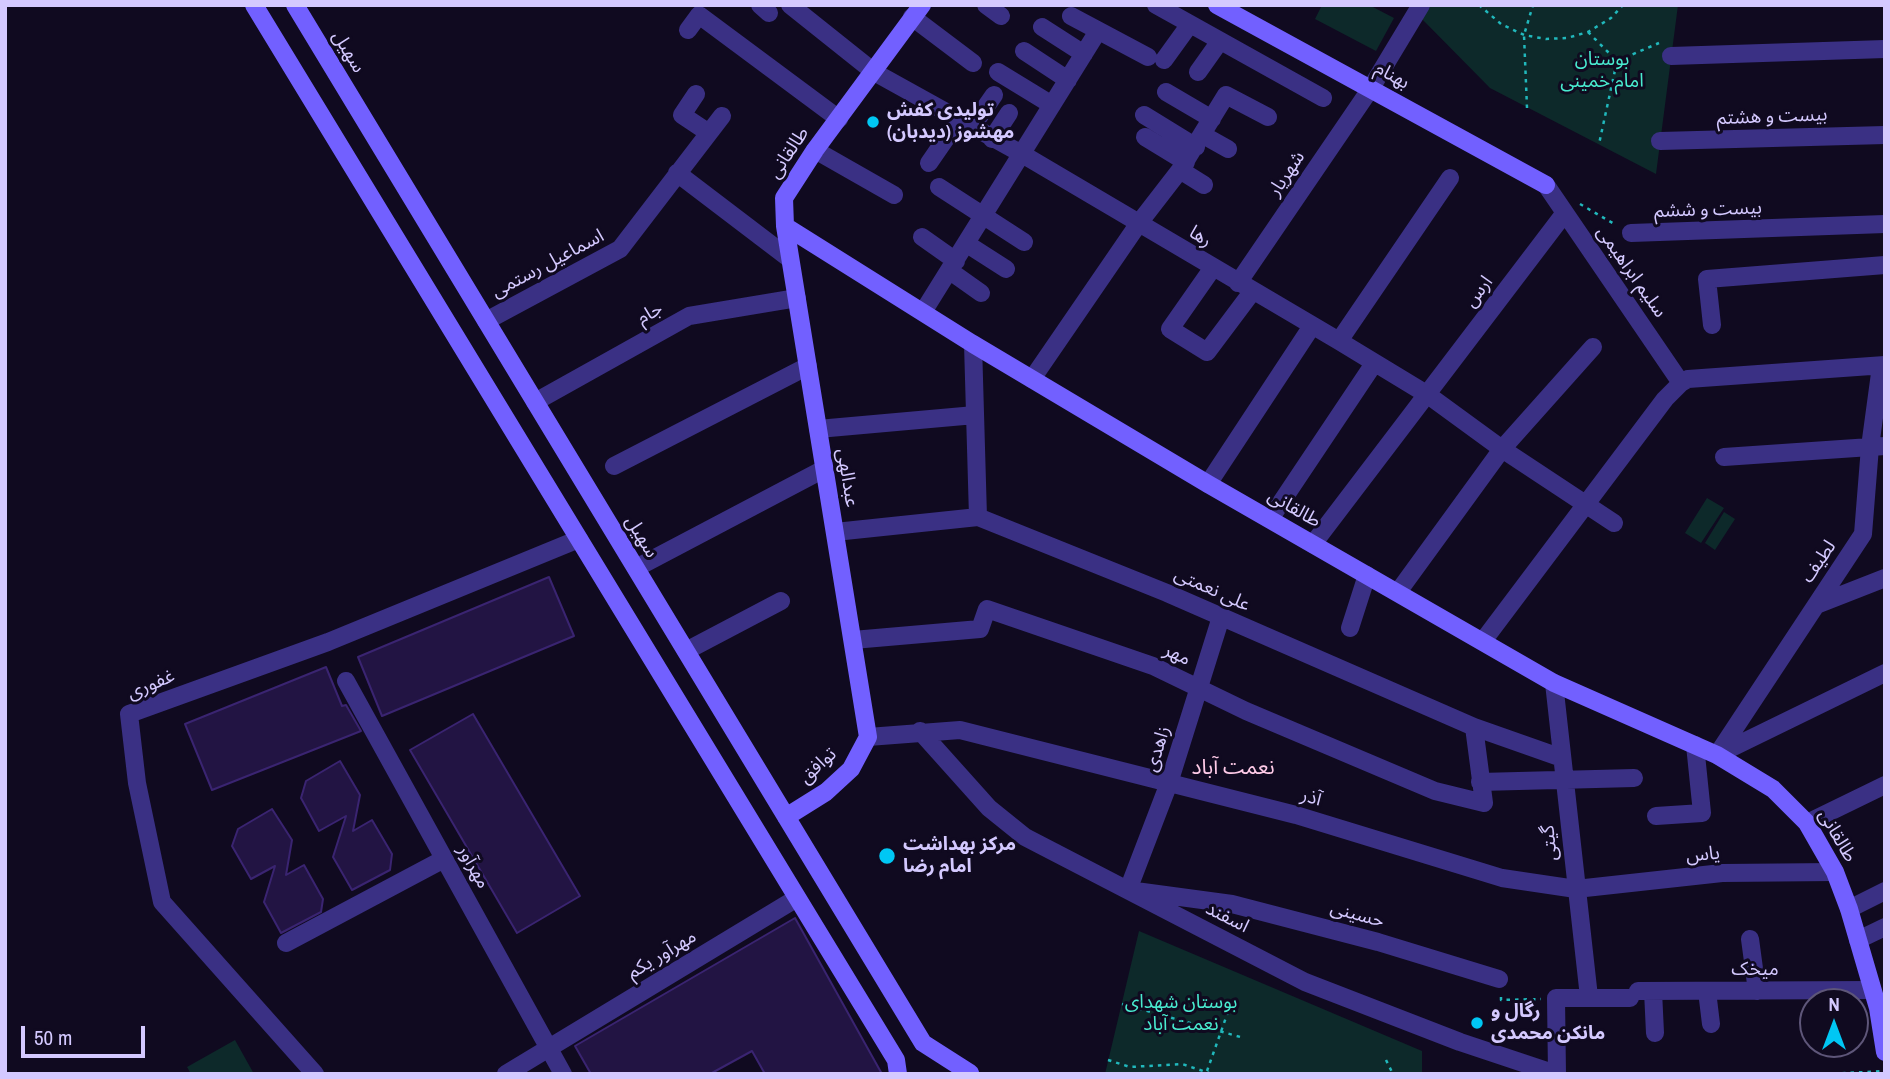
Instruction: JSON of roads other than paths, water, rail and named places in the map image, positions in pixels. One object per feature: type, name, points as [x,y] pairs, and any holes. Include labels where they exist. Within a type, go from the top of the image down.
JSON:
[{"type":"street","points":[[254,5],[897,1067]]},
{"type":"street","name":"سهیل","points":[[295,5],[923,1043],[969,1073]]},
{"type":"street","name":"رها","points":[[790,5],[874,72],[1022,154],[1245,288],[1339,341],[1373,365],[1428,395],[1502,449],[1614,523]]},
{"type":"street","points":[[1156,5],[1323,98]]},
{"type":"street","name":"بهنام","points":[[1217,5],[1546,185]]},
{"type":"street","name":"شهریار","points":[[1213,269],[1170,329],[1207,352],[1421,5]]},
{"type":"street","points":[[917,11],[973,63]]},
{"type":"street","name":"طالقانی","points":[[917,11],[815,150],[784,198],[785,226],[973,344],[1208,484],[1554,683],[1717,755],[1773,789],[1807,823],[1835,872],[1849,909],[1872,990],[1881,1007],[1885,1052]]},
{"type":"street","points":[[688,30],[699,15],[838,119]]},
{"type":"street","points":[[1070,16],[1156,59],[1190,24]]},
{"type":"street","points":[[1042,27],[1083,54]]},
{"type":"street","points":[[923,312],[1098,31]]},
{"type":"street","points":[[1198,72],[1220,41]]},
{"type":"street","points":[[1666,49],[1885,50]]},
{"type":"street","points":[[1024,51],[1068,80]]},
{"type":"street","points":[[998,72],[1052,104]]},
{"type":"street","points":[[1166,92],[1212,119]]},
{"type":"street","points":[[696,94],[682,115],[709,133]]},
{"type":"street","points":[[929,163],[994,95]]},
{"type":"street","points":[[1032,379],[1139,223],[1191,154],[1226,95],[1268,117]]},
{"type":"street","points":[[992,139],[1009,113]]},
{"type":"street","points":[[1144,115],[1191,154],[1204,185]]},
{"type":"street","name":"اسماعیل رستمی","points":[[486,321],[620,249],[722,116]]},
{"type":"street","name":"بیست و هشتم","points":[[1661,141],[1885,135]]},
{"type":"street","points":[[1145,137],[1191,154],[1228,149]]},
{"type":"street","points":[[815,150],[894,195]]},
{"type":"street","points":[[677,173],[790,259]]},
{"type":"street","points":[[1339,341],[1450,178]]},
{"type":"street","name":"سلیم ابراهیمی","points":[[1546,185],[1571,208],[1685,381]]},
{"type":"street","points":[[939,187],[1024,242]]},
{"type":"street","name":"ارس","points":[[1313,544],[1571,208]]},
{"type":"street","name":"بیست و ششم","points":[[1631,233],[1885,224]]},
{"type":"street","name":"عبدالهی","points":[[785,226],[868,737]]},
{"type":"street","points":[[922,237],[981,293]]},
{"type":"street","points":[[967,244],[1006,269]]},
{"type":"street","points":[[1712,325],[1707,279],[1885,265]]},
{"type":"street","name":"جام","points":[[535,402],[689,317],[797,298]]},
{"type":"street","points":[[1208,484],[1312,326]]},
{"type":"street","points":[[973,344],[978,517]]},
{"type":"street","points":[[1398,592],[1502,449],[1593,347]]},
{"type":"street","points":[[1270,519],[1373,365]]},
{"type":"street","points":[[614,466],[808,366]]},
{"type":"street","points":[[1483,641],[1665,399],[1685,381],[1883,366]]},
{"type":"street","name":"لطیف","points":[[1717,755],[1863,534],[1877,446],[1883,366]]},
{"type":"street","points":[[818,429],[975,415]]},
{"type":"street","points":[[1724,457],[1877,446]]},
{"type":"street","points":[[636,568],[824,469]]},
{"type":"street","name":"علی نعمتی","points":[[835,532],[978,517],[1221,617],[1474,727],[1562,758]]},
{"type":"street","name":"غفوری","points":[[316,1074],[162,902],[137,783],[129,714],[328,642],[579,539]]},
{"type":"street","points":[[1350,628],[1367,575]]},
{"type":"street","points":[[1816,605],[1885,578]]},
{"type":"street","points":[[686,651],[781,601]]},
{"type":"street","name":"مهر","points":[[853,640],[981,629],[987,609],[1153,666],[1435,791],[1484,803],[1480,782]]},
{"type":"street","name":"زاهدی","points":[[1128,890],[1169,783],[1221,617]]},
{"type":"street","points":[[1717,755],[1885,673]]},
{"type":"street","name":"مهرآور","points":[[346,681],[563,1074]]},
{"type":"street","name":"گیتی","points":[[1554,683],[1589,998]]},
{"type":"street","points":[[1474,727],[1480,782],[1634,778]]},
{"type":"street","name":"آذر","points":[[868,737],[920,730],[960,730],[1296,815],[1502,878],[1576,889]]},
{"type":"street","name":"اسفند","points":[[920,730],[989,808],[1025,837],[1305,982],[1460,1042],[1556,1074]]},
{"type":"street","name":"توافق","points":[[786,817],[826,792],[851,769],[868,737]]},
{"type":"street","points":[[1657,816],[1702,813],[1695,745]]},
{"type":"street","points":[[1807,823],[1885,785]]},
{"type":"street","points":[[286,943],[444,859]]},
{"type":"street","name":"یاس","points":[[1576,889],[1722,873],[1835,872]]},
{"type":"street","name":"حسینی","points":[[1128,890],[1232,904],[1378,942],[1499,979]]},
{"type":"street","points":[[1849,909],[1885,891]]},
{"type":"street","name":"مهرآور یکم","points":[[506,1074],[797,898]]},
{"type":"street","points":[[1858,940],[1885,927]]},
{"type":"street","points":[[1750,939],[1757,991]]},
{"type":"street","name":"میخک","points":[[1556,1074],[1556,998],[1640,993],[1872,990]]},
{"type":"street","points":[[1707,992],[1711,1024]]},
{"type":"street","points":[[1640,993],[1655,1033]]},
{"type":"place","name":"تولیدی کفش مهشوز (دیدبان)","points":[[873,122]]},
{"type":"place","name":"مرکز بهداشت امام رضا","points":[[887,856]]},
{"type":"place","name":"رگال و مانکن محمدی","points":[[1477,1023]]},
{"type":"district","name":"نعمت آباد","points":[[1233,768]]},
{"type":"park label","name":"بوستان امام خمینی","points":[[1602,71]]},
{"type":"park label","name":"بوستان شهدای نعمت آباد","points":[[1181,1014]]}]
